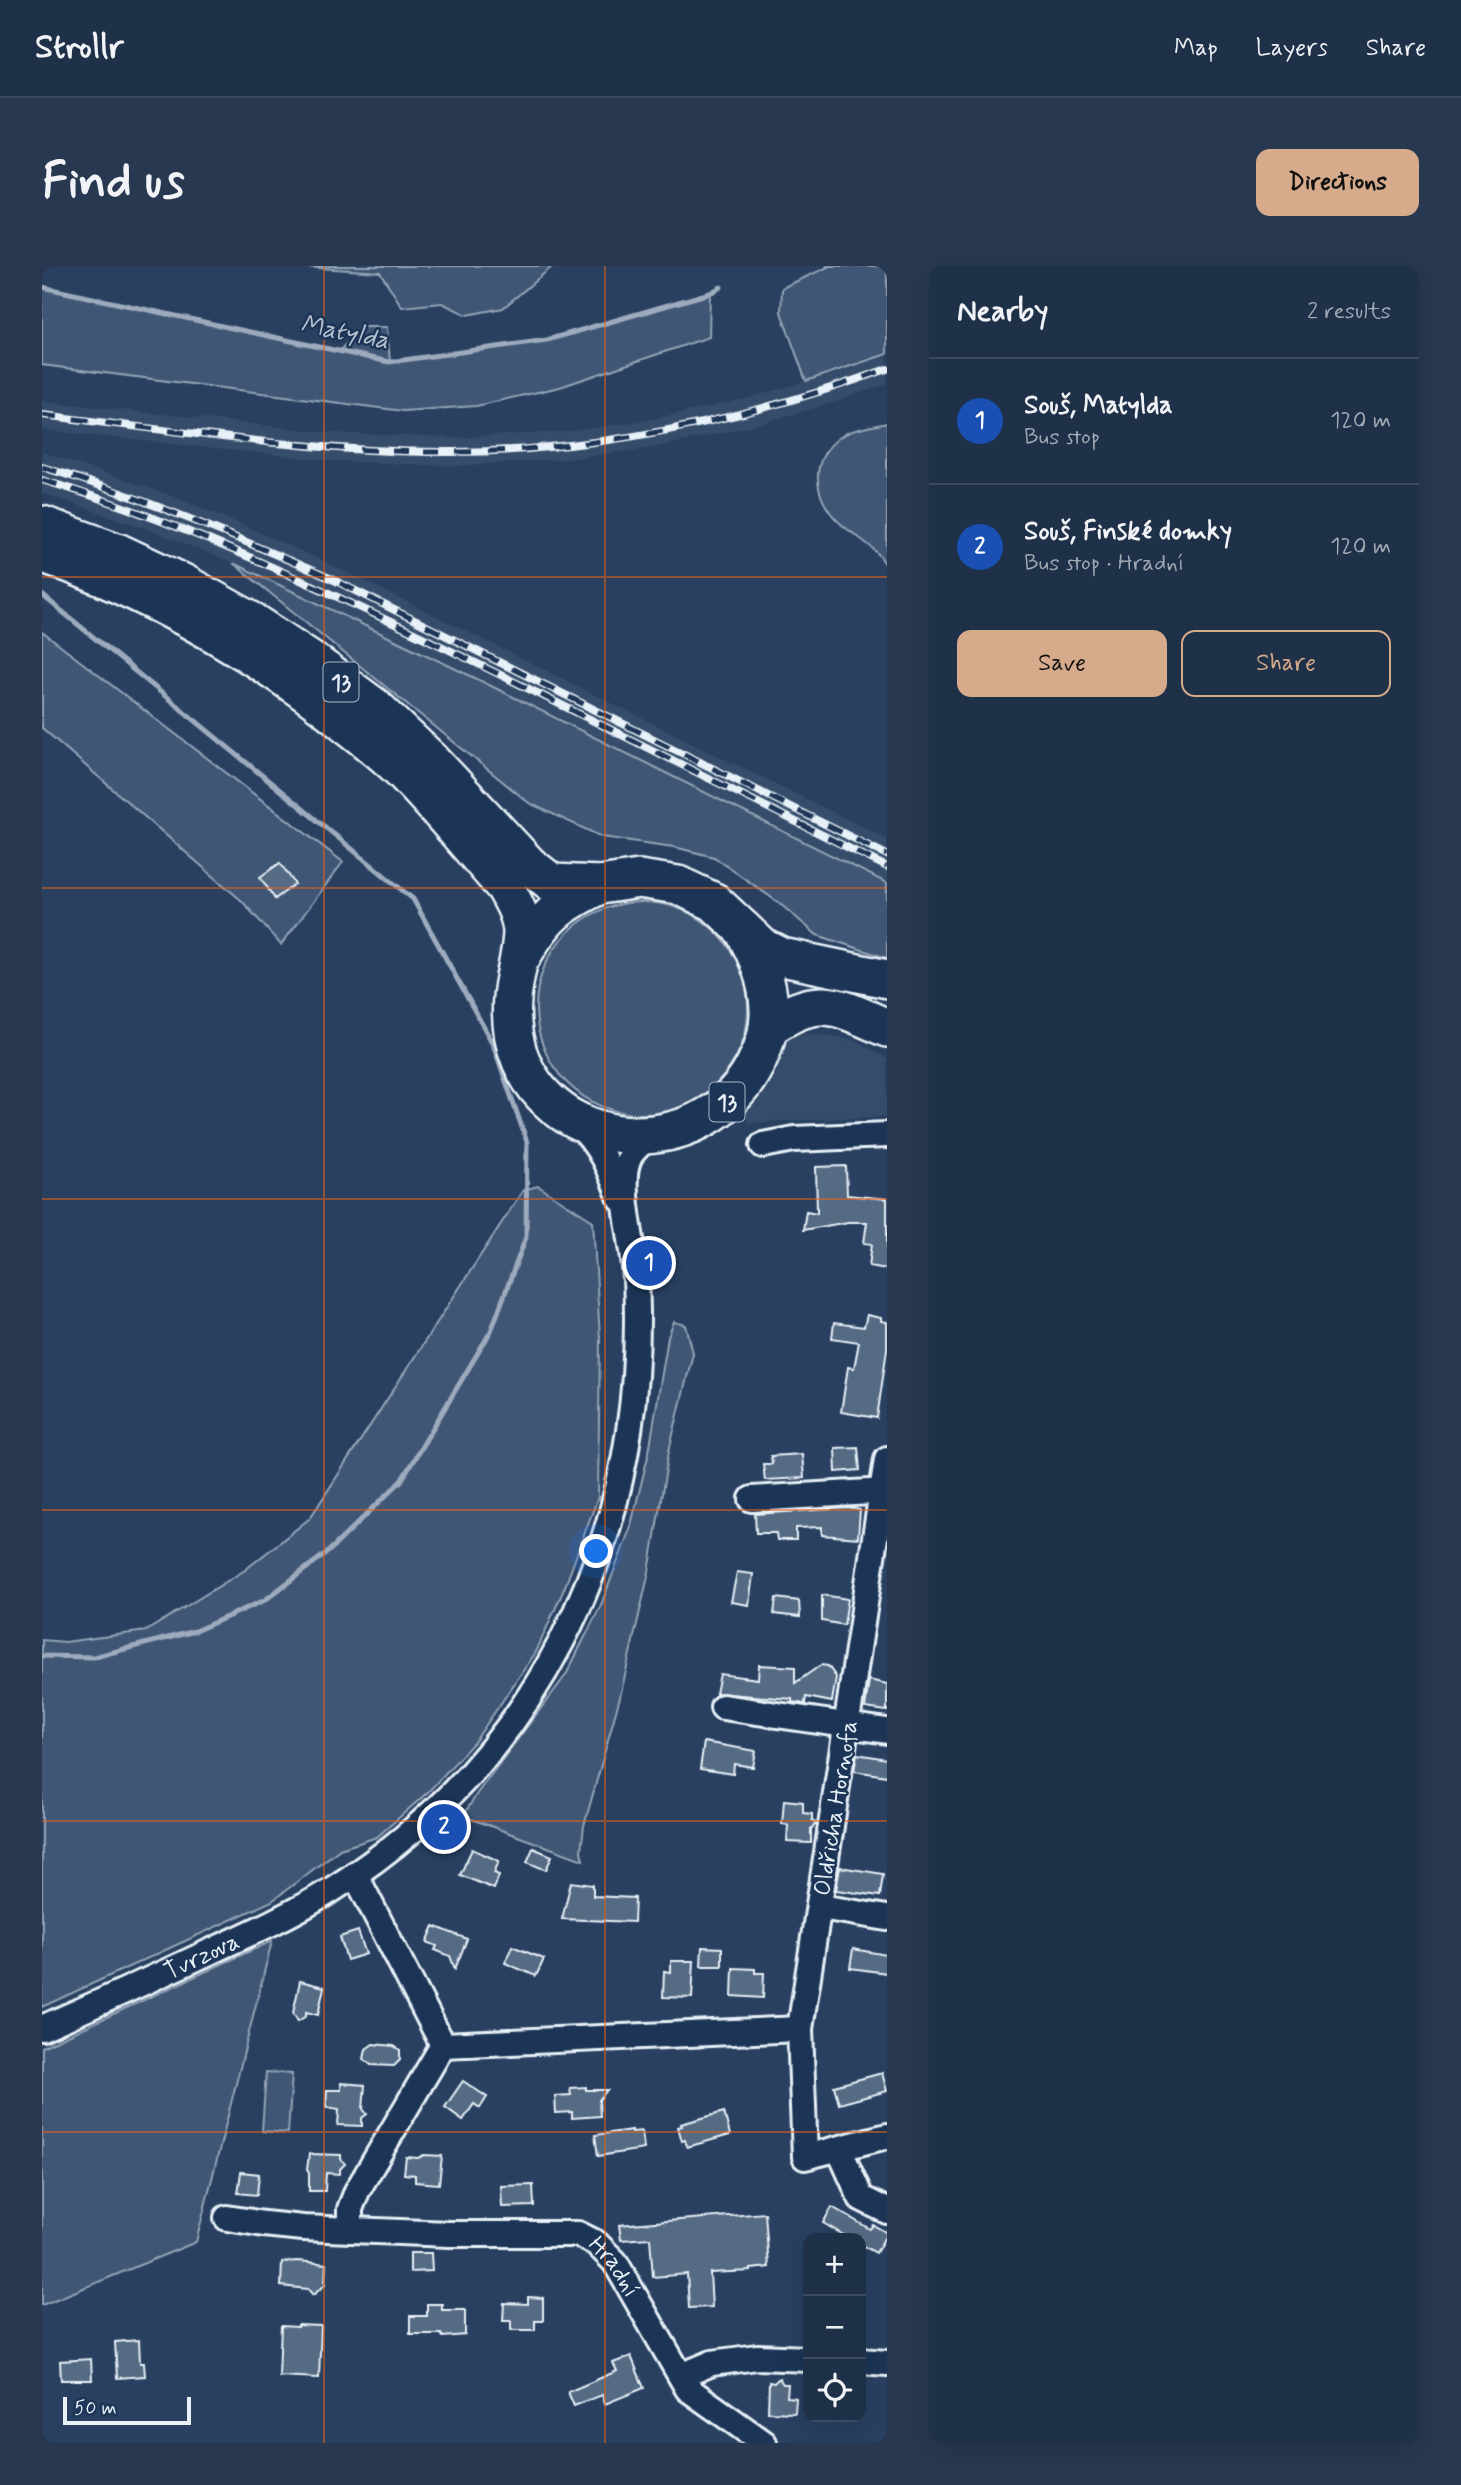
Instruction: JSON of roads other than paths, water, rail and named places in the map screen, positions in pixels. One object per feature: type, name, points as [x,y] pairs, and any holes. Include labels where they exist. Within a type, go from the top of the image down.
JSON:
[{"type":"highway","name":"13","points":[[42,525],[119,554],[183,583],[253,622],[314,662],[376,708],[432,760],[529,865],[552,883],[600,885],[639,879],[678,885],[714,902],[762,947],[782,957],[887,979]]},
{"type":"highway","name":"13","points":[[42,553],[163,604],[239,647],[298,685],[377,748],[409,778],[505,887],[516,907],[522,930],[512,999],[513,1036],[518,1054],[537,1088],[572,1119],[601,1130],[633,1136],[649,1136],[693,1125],[732,1098],[743,1085],[759,1058],[768,1028]]},
{"type":"highway","points":[[519,961],[538,928],[566,902],[600,885]]},
{"type":"highway","points":[[743,929],[760,958],[767,986],[768,1028]]},
{"type":"highway","points":[[768,1028],[782,1018],[819,1005],[851,1013],[887,1028]]},
{"type":"street","points":[[572,1119],[590,1137],[604,1157],[627,1216]]},
{"type":"street","points":[[763,1145],[794,1139],[887,1135]]},
{"type":"street","points":[[627,1216],[627,1165],[633,1152],[649,1136]]},
{"type":"street","name":"Tvrzova","points":[[42,2028],[256,1931],[331,1890],[375,1861],[432,1814],[499,1741],[548,1669],[585,1595],[598,1562],[615,1503],[634,1389],[637,1298],[627,1216]]},
{"type":"street","name":"Oldřicha Hornofa","points":[[839,2149],[805,2157],[800,2029],[885,1492],[887,1459]]},
{"type":"street","points":[[752,1499],[885,1492]]},
{"type":"street","points":[[723,1707],[887,1731]]},
{"type":"street","points":[[355,1874],[443,2045]]},
{"type":"street","points":[[820,1907],[887,1918]]},
{"type":"street","points":[[443,2045],[800,2029]]},
{"type":"street","points":[[350,2230],[351,2209],[357,2192],[443,2045]]},
{"type":"street","points":[[887,2136],[839,2149],[861,2198],[887,2211]]},
{"type":"street","name":"Hradní","points":[[228,2218],[276,2226],[449,2234],[569,2232],[588,2238],[615,2262],[688,2389],[764,2443]]},
{"type":"street","points":[[681,2376],[712,2363],[757,2357],[803,2359]]},
{"type":"street","points":[[866,2361],[887,2362]]},
{"type":"waterway","name":"Matylda","points":[[42,287],[389,362],[547,340],[710,293],[721,287]]},
{"type":"waterway","points":[[42,595],[413,899],[493,1044],[527,1142],[526,1237],[491,1331],[401,1481],[329,1551],[265,1600],[195,1631],[94,1657],[42,1656]]},
{"type":"railway","points":[[42,415],[247,440],[350,449],[453,452],[509,450],[564,446],[674,429],[782,403],[887,369]]},
{"type":"railway","points":[[42,467],[190,519],[334,580],[887,855]]},
{"type":"railway","points":[[42,480],[144,514],[291,576],[494,672],[887,867]]},
{"type":"place","name":"Souš, Matylda","points":[[649,1263]]},
{"type":"place","name":"Souš, Finské domky","points":[[444,1827]]}]
